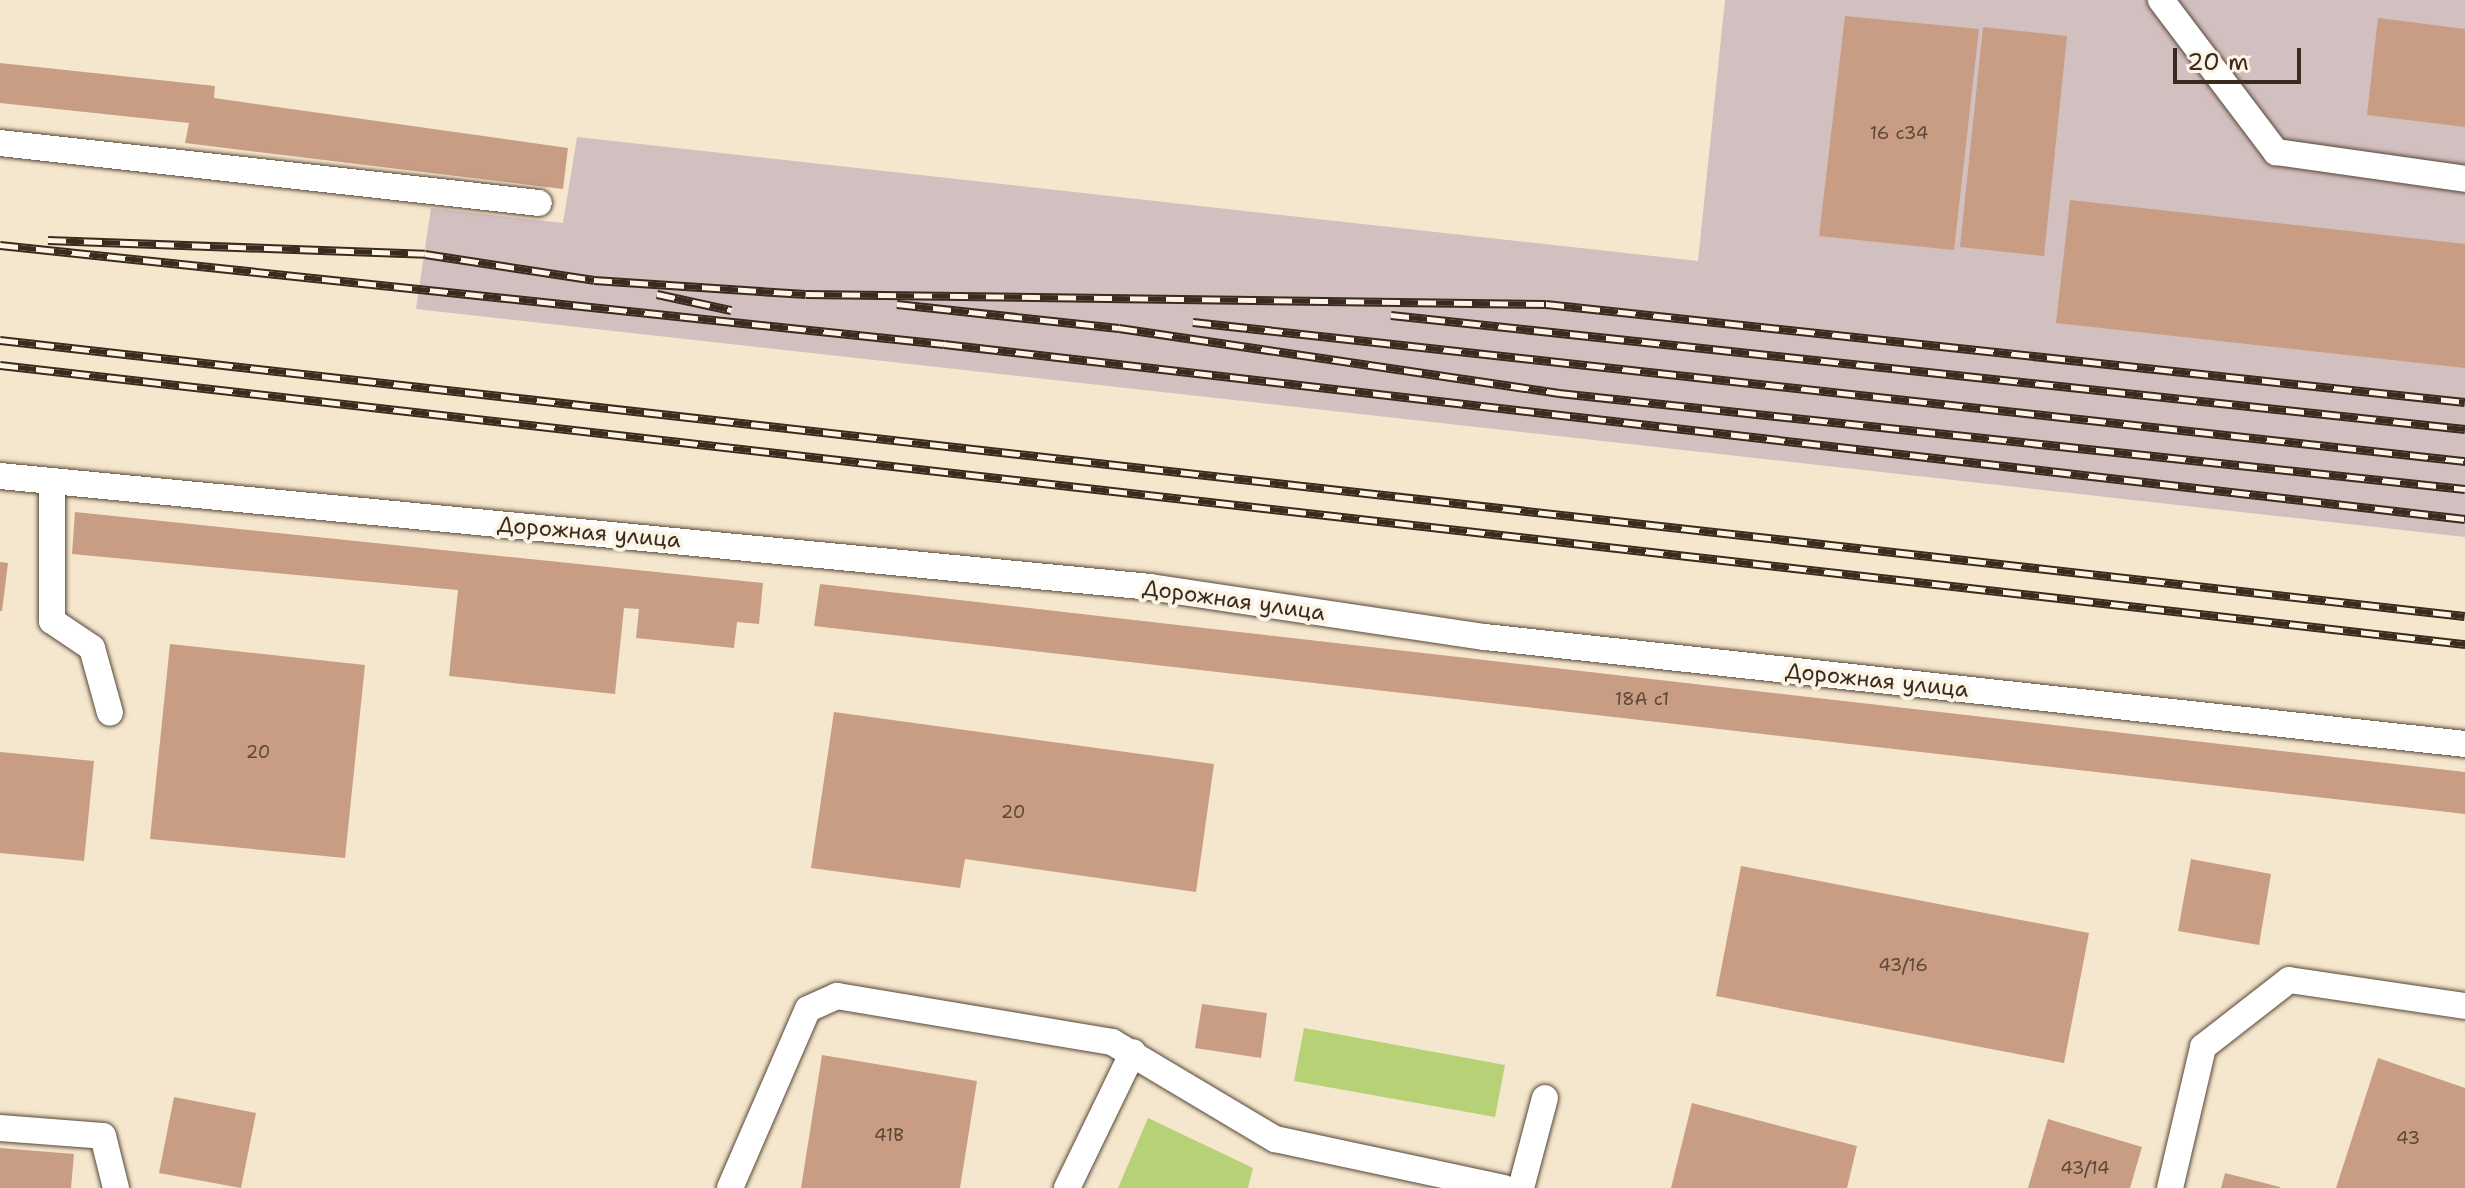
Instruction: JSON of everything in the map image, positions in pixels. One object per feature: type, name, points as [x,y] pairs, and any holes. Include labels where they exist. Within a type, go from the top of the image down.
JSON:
[{"type":"lane","points":[[2161,0],[2276,152],[2465,179]]},
{"type":"lane","points":[[0,143],[539,203]]},
{"type":"lane","name":"Дорожная улица","points":[[0,476],[1150,587],[1485,637],[2465,744]]},
{"type":"lane","points":[[52,481],[52,621],[92,648],[110,713]]},
{"type":"lane","points":[[2170,1188],[2203,1047],[2289,980],[2465,1006]]},
{"type":"lane","points":[[730,1188],[808,1009],[820,998],[1112,1042],[1275,1139],[1504,1188]]},
{"type":"lane","points":[[1067,1188],[1133,1052]]},
{"type":"lane","points":[[1521,1188],[1545,1098]]},
{"type":"lane","points":[[0,1128],[103,1136],[116,1188]]},
{"type":"shaded area","points":[[1725,0],[2465,0],[2465,537],[416,309],[431,208],[563,223],[577,137],[1698,261]]},
{"type":"green space","points":[[1304,1028],[1505,1065],[1495,1117],[1294,1081]]},
{"type":"green space","points":[[1148,1118],[1253,1168],[1248,1188],[1118,1188]]},
{"type":"building","points":[[1845,16],[1979,29],[1954,250],[1819,236]]},
{"type":"building","points":[[2378,18],[2465,29],[2465,127],[2367,115]]},
{"type":"building","points":[[1983,27],[2067,36],[2044,256],[1960,247]]},
{"type":"building","points":[[0,63],[215,86],[214,98],[568,148],[563,189],[185,143],[189,123],[0,103]]},
{"type":"building","points":[[2070,200],[2465,244],[2465,368],[2056,323]]},
{"type":"building","points":[[75,512],[763,583],[759,624],[737,622],[734,648],[636,638],[639,609],[624,608],[615,694],[449,676],[458,590],[72,554]]},
{"type":"building","points":[[0,562],[8,563],[2,611],[0,611]]},
{"type":"building","points":[[820,584],[2465,772],[2465,814],[814,626]]},
{"type":"building","points":[[170,644],[365,665],[345,858],[150,839]]},
{"type":"building","points":[[834,712],[1214,764],[1196,892],[965,859],[960,888],[811,868]]},
{"type":"building","points":[[0,752],[94,761],[84,861],[0,853]]},
{"type":"building","points":[[2191,859],[2271,874],[2259,945],[2178,931]]},
{"type":"building","points":[[1741,866],[2089,933],[2064,1063],[1716,996]]},
{"type":"building","points":[[1202,1004],[1267,1013],[1261,1058],[1195,1048]]},
{"type":"building","points":[[822,1055],[977,1081],[960,1188],[801,1188]]},
{"type":"building","points":[[2378,1058],[2465,1088],[2465,1188],[2336,1188]]},
{"type":"building","points":[[174,1097],[256,1113],[241,1188],[159,1173]]},
{"type":"building","points":[[1692,1103],[1857,1146],[1847,1188],[1671,1188]]},
{"type":"building","points":[[2048,1119],[2142,1147],[2130,1188],[2028,1188]]},
{"type":"building","points":[[0,1148],[74,1154],[71,1188],[0,1188]]},
{"type":"building","points":[[2225,1173],[2280,1187],[2280,1188],[2221,1188]]},
{"type":"railway","points":[[48,240],[425,254],[594,280],[806,294],[1546,304],[2465,402]]},
{"type":"railway","points":[[0,245],[944,344],[2465,519]]},
{"type":"railway","points":[[657,294],[731,310]]},
{"type":"railway","points":[[897,304],[1119,328],[1559,393],[2465,489]]},
{"type":"railway","points":[[1391,315],[2465,429]]},
{"type":"railway","points":[[1193,322],[2465,461]]},
{"type":"railway","points":[[0,340],[2465,616]]},
{"type":"railway","points":[[0,365],[2465,644]]}]
